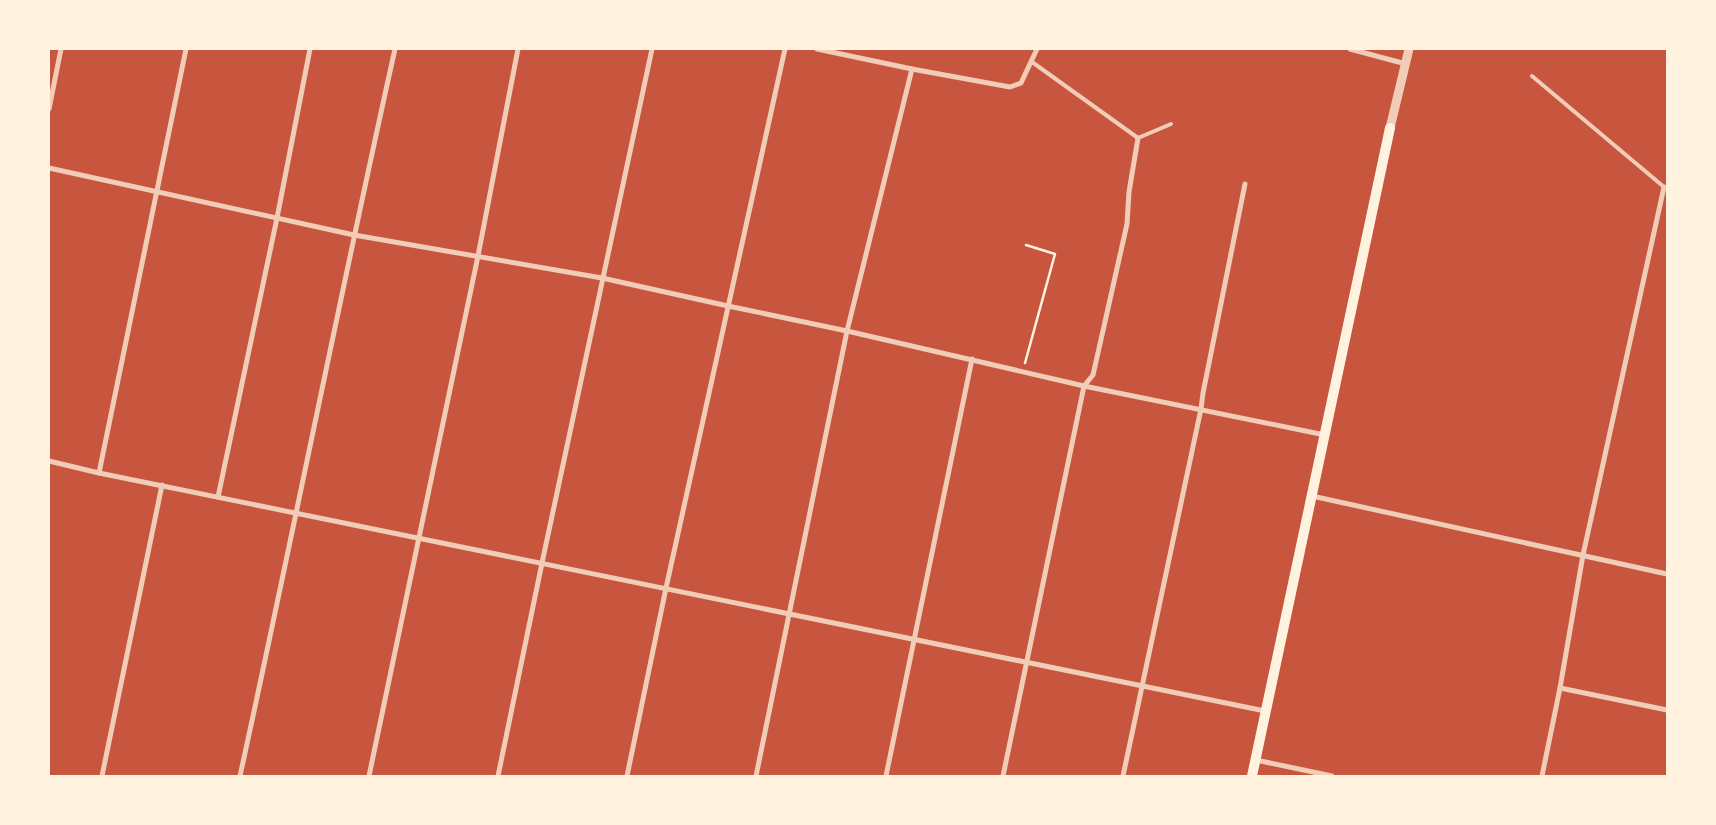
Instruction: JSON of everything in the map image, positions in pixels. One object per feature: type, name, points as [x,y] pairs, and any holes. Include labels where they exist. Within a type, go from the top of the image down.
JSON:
[{"type":"main road","points":[[1252,776],[1390,128]]},
{"type":"street","points":[[49,109],[61,49]]},
{"type":"street","points":[[99,473],[186,49]]},
{"type":"street","points":[[218,497],[310,49]]},
{"type":"street","points":[[240,776],[297,513],[354,235],[396,49]]},
{"type":"street","points":[[369,776],[478,256],[518,49]]},
{"type":"street","points":[[498,776],[652,49]]},
{"type":"street","points":[[628,776],[666,588],[786,49]]},
{"type":"street","points":[[817,49],[1010,87],[1022,83],[1037,49]]},
{"type":"street","points":[[1350,49],[1406,64]]},
{"type":"street","points":[[1390,128],[1409,49]]},
{"type":"street","points":[[756,776],[847,331],[912,69]]},
{"type":"street","points":[[1003,776],[1084,386],[1093,375],[1127,224],[1129,192],[1138,138]]},
{"type":"street","points":[[49,168],[354,235],[602,278],[972,359],[1084,386],[1325,435]]},
{"type":"street","points":[[1123,776],[1201,409],[1245,184]]},
{"type":"street","points":[[1542,776],[1560,688],[1583,555],[1664,187]]},
{"type":"street","points":[[886,776],[972,359]]},
{"type":"street","points":[[49,461],[99,473],[1267,711]]},
{"type":"street","points":[[102,776],[162,485]]},
{"type":"street","points":[[1312,496],[1667,574]]},
{"type":"street","points":[[1560,688],[1667,710]]},
{"type":"street","points":[[1256,760],[1332,776]]},
{"type":"lane","points":[[1032,62],[1138,138],[1171,124]]},
{"type":"lane","points":[[1532,76],[1664,187]]},
{"type":"path","points":[[1023,371],[1055,254],[1026,245]]}]
